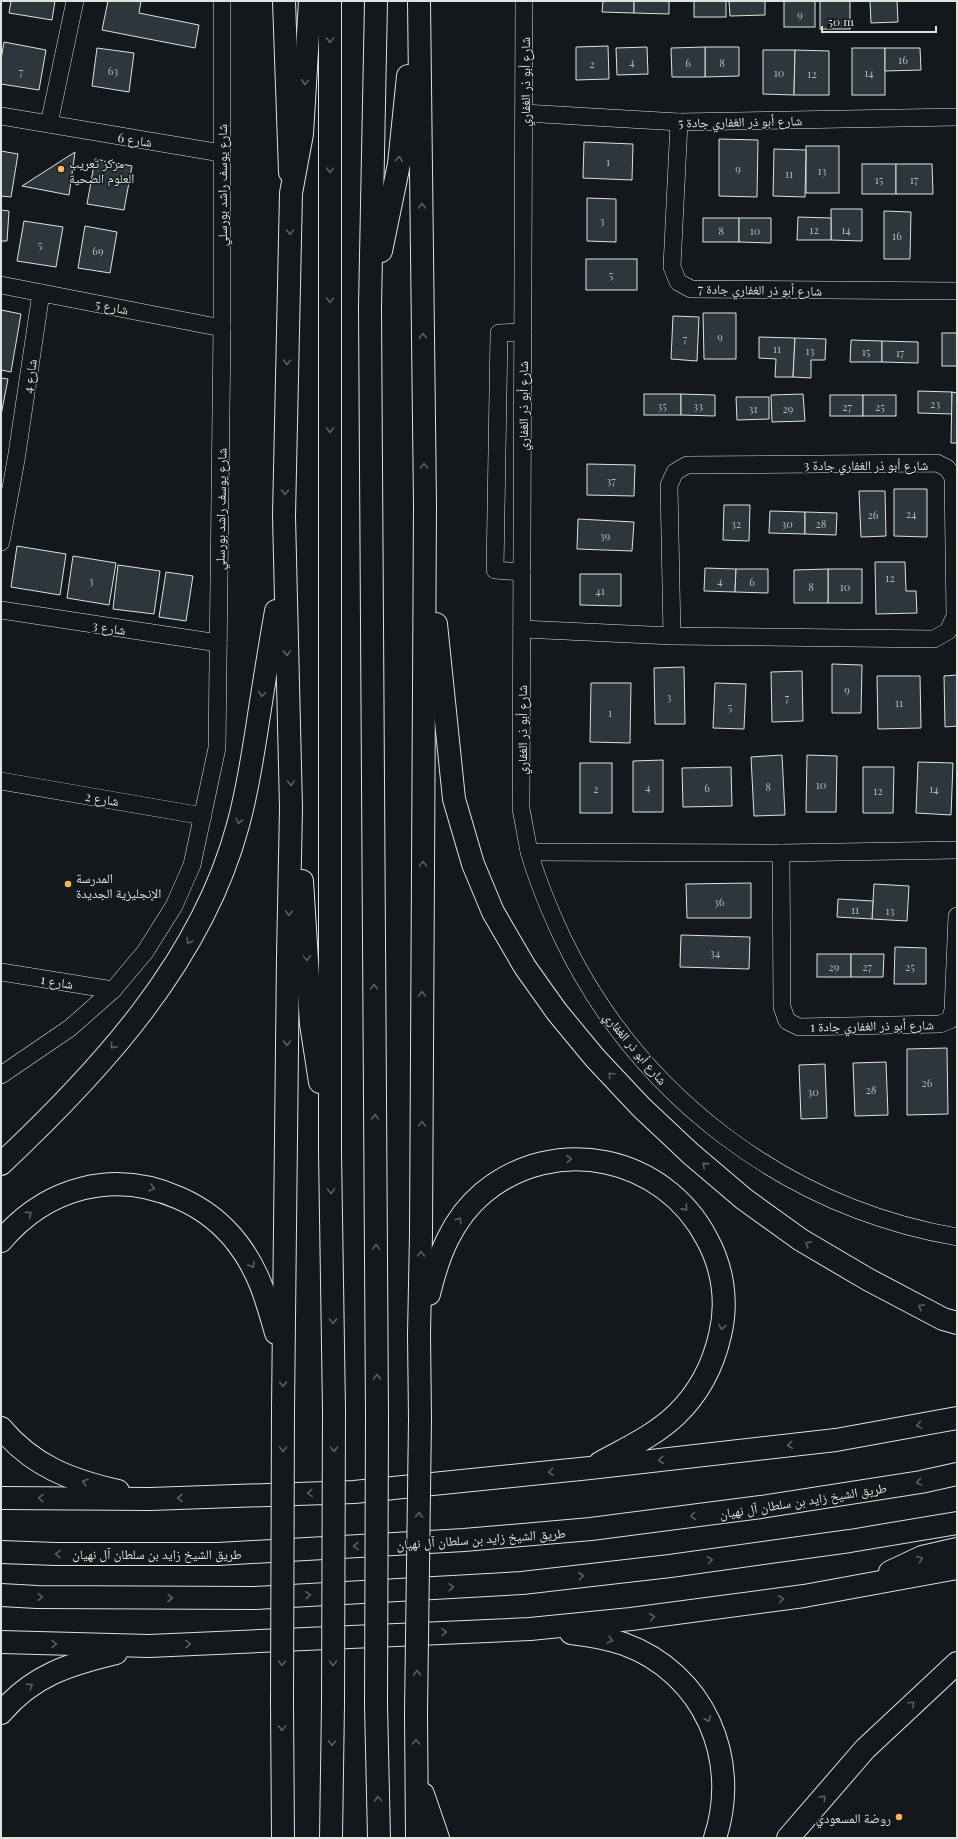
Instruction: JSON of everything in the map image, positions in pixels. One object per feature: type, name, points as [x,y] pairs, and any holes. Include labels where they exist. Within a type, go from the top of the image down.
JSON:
[{"type":"main road","points":[[283,1838],[283,1358],[291,808],[284,558],[291,193],[284,1]]},
{"type":"main road","points":[[291,193],[302,134],[310,1]]},
{"type":"main road","points":[[330,1],[330,1152],[334,1410],[331,1838]]},
{"type":"main road","points":[[376,1],[370,307],[377,1416],[376,1705],[379,1838]]},
{"type":"main road","points":[[370,307],[398,164],[418,1]]},
{"type":"main road","points":[[417,1838],[416,1712],[420,1419],[419,1335],[421,1226],[425,505],[418,1]]},
{"type":"main road","points":[[425,505],[454,799],[473,864],[487,898],[493,912],[525,967],[557,1012],[595,1058],[641,1107],[691,1154],[744,1198],[801,1240],[869,1280],[943,1319],[957,1322]]},
{"type":"main road","points":[[1,1164],[55,1111],[125,1033],[174,967],[192,937],[211,900],[225,867],[238,826],[246,790],[284,558]]},
{"type":"main road","points":[[291,808],[302,871],[311,1024],[330,1152]]},
{"type":"main road","points":[[419,1335],[434,1272],[446,1241],[472,1203],[503,1179],[543,1163],[569,1159],[582,1159],[606,1162],[630,1169],[656,1182],[668,1191],[696,1220],[715,1257],[724,1293],[723,1318],[719,1341],[712,1362],[700,1386],[675,1416],[654,1432],[590,1468]]},
{"type":"main road","points":[[1,1240],[32,1211],[57,1197],[83,1188],[99,1185],[130,1184],[144,1186],[170,1194],[197,1207],[216,1221],[231,1235],[248,1257],[266,1297],[283,1358]]},
{"type":"main road","points":[[1,1498],[150,1499],[354,1492],[590,1468],[836,1440],[957,1418]]},
{"type":"main road","points":[[1,1428],[22,1450],[56,1471],[81,1482],[150,1499]]},
{"type":"main road","name":"طريق الشيخ زايد بن سلطان آل نهيان","points":[[1,1552],[63,1554],[218,1554],[464,1540],[591,1529],[761,1507],[921,1482],[957,1474]]},
{"type":"main road","points":[[1,1595],[37,1597],[255,1598],[522,1583],[670,1566],[850,1541],[957,1524]]},
{"type":"main road","points":[[858,1586],[922,1557],[957,1549]]},
{"type":"main road","points":[[1,1642],[149,1646],[530,1628],[631,1619],[804,1596],[957,1568]]},
{"type":"main road","points":[[530,1628],[600,1638],[625,1644],[650,1657],[672,1672],[688,1688],[708,1718],[722,1760],[724,1799],[715,1838]]},
{"type":"main road","points":[[1,1712],[24,1690],[61,1668],[81,1661],[149,1646]]},
{"type":"main road","points":[[788,1838],[866,1749],[957,1663]]},
{"type":"main road","points":[[268,1838],[282,1753]]},
{"type":"main road","points":[[416,1773],[438,1838]]},
{"type":"street","points":[[49,124],[75,1]]},
{"type":"street","name":"شارع يوسف راشد بورسلي","points":[[1,1075],[70,1028],[113,990],[146,952],[174,906],[192,865],[217,748],[222,328],[222,1]]},
{"type":"street","name":"شارع أبو ذر الغفاري","points":[[524,1],[521,809],[529,852],[550,912],[578,970],[612,1024],[653,1073],[699,1117],[750,1156],[806,1188],[864,1213],[926,1232],[957,1237]]},
{"type":"street","name":"شارع أبو ذر الغفاري جادة 5","points":[[524,113],[679,122],[957,117]]},
{"type":"street","name":"شارع 6","points":[[1,116],[221,153]]},
{"type":"street","name":"شارع أبو ذر الغفاري جادة 7","points":[[679,122],[672,267],[678,282],[691,288],[957,291]]},
{"type":"street","name":"شارع 5","points":[[1,285],[222,328]]},
{"type":"street","name":"شارع 4","points":[[1,542],[9,458],[41,292]]},
{"type":"street","points":[[522,572],[495,570],[498,334],[523,332]]},
{"type":"street","name":"شارع أبو ذر الغفاري جادة 3","points":[[522,629],[672,636],[934,638],[948,631],[955,616],[952,465],[687,465],[676,472],[669,485],[672,636]]},
{"type":"street","name":"شارع 3","points":[[1,610],[218,643]]},
{"type":"street","name":"شارع 2","points":[[1,781],[203,816]]},
{"type":"street","points":[[529,852],[781,853],[957,850]]},
{"type":"street","name":"شارع أبو ذر الغفاري جادة 1","points":[[781,853],[782,1008],[788,1021],[799,1027],[940,1024],[953,1022],[957,916]]},
{"type":"street","name":"شارع 1","points":[[1,972],[113,990]]},
{"type":"building","points":[[11,1],[55,1],[52,20],[9,13]]},
{"type":"building","points":[[108,1],[141,1],[139,13],[199,25],[195,48],[102,30]]},
{"type":"building","points":[[603,1],[634,1],[634,13],[602,12]]},
{"type":"building","points":[[634,1],[669,1],[669,14],[634,13]]},
{"type":"building","points":[[694,1],[726,1],[726,17],[694,17]]},
{"type":"building","points":[[729,1],[765,1],[765,15],[730,16]]},
{"type":"building","points":[[784,1],[815,1],[815,27],[784,27]]},
{"type":"building","points":[[820,1],[850,1],[850,29],[820,29]]},
{"type":"building","points":[[870,1],[897,1],[898,22],[871,23]]},
{"type":"building","points":[[4,42],[46,50],[39,90],[1,84],[1,59]]},
{"type":"building","points":[[608,46],[609,79],[576,80],[576,47]]},
{"type":"building","points":[[647,47],[648,74],[617,75],[616,48]]},
{"type":"building","points":[[705,47],[739,47],[739,76],[705,77]]},
{"type":"building","points":[[705,47],[705,77],[672,77],[671,48]]},
{"type":"building","points":[[97,48],[134,53],[129,92],[92,86]]},
{"type":"building","points":[[852,48],[885,48],[885,95],[852,95]]},
{"type":"building","points":[[885,48],[920,48],[921,70],[885,71]]},
{"type":"building","points":[[763,50],[795,50],[794,95],[763,94]]},
{"type":"building","points":[[795,50],[829,51],[829,95],[794,95]]},
{"type":"building","points":[[719,139],[758,140],[757,197],[719,196]]},
{"type":"building","points":[[584,142],[633,144],[632,180],[583,178]]},
{"type":"building","points":[[806,146],[839,146],[839,193],[806,193]]},
{"type":"building","points":[[774,149],[806,150],[805,197],[773,196]]},
{"type":"building","points":[[1,151],[18,154],[11,197],[1,196]]},
{"type":"building","name":"مركز تعريب العلوم الصحية","points":[[75,152],[69,195],[22,186]]},
{"type":"building","points":[[95,159],[132,166],[124,210],[87,204]]},
{"type":"building","points":[[862,164],[896,164],[896,194],[862,194]]},
{"type":"building","points":[[896,164],[932,164],[933,194],[896,194]]},
{"type":"building","points":[[587,198],[616,199],[616,242],[587,241]]},
{"type":"building","points":[[831,209],[862,209],[862,241],[831,240]]},
{"type":"building","points":[[1,210],[9,211],[7,241],[1,241]]},
{"type":"building","points":[[884,211],[911,212],[910,259],[884,259]]},
{"type":"building","points":[[798,217],[831,218],[831,240],[797,240]]},
{"type":"building","points":[[703,218],[739,218],[739,242],[703,242]]},
{"type":"building","points":[[739,218],[771,218],[771,243],[739,242]]},
{"type":"building","points":[[24,221],[63,227],[56,267],[17,261]]},
{"type":"building","points":[[85,226],[117,232],[110,273],[78,268]]},
{"type":"building","points":[[586,259],[637,259],[637,290],[586,290]]},
{"type":"building","points":[[1,310],[21,314],[11,372],[1,370]]},
{"type":"building","points":[[703,313],[736,313],[736,359],[704,359]]},
{"type":"building","points":[[673,316],[699,317],[697,361],[671,359]]},
{"type":"building","points":[[942,333],[957,333],[957,366],[942,366]]},
{"type":"building","points":[[759,337],[795,338],[793,377],[775,377],[776,359],[759,358]]},
{"type":"building","points":[[795,338],[826,339],[825,360],[811,360],[811,378],[793,377]]},
{"type":"building","points":[[851,340],[882,341],[882,362],[850,362]]},
{"type":"building","points":[[882,341],[918,342],[918,363],[882,362]]},
{"type":"building","points":[[1,378],[8,379],[1,415]]},
{"type":"building","points":[[918,391],[952,392],[952,414],[918,413]]},
{"type":"building","points":[[952,392],[957,393],[957,443],[951,443]]},
{"type":"building","points":[[644,394],[681,394],[681,415],[644,415]]},
{"type":"building","points":[[681,394],[715,395],[715,416],[681,415]]},
{"type":"building","points":[[803,394],[805,421],[772,422],[771,395]]},
{"type":"building","points":[[830,395],[863,395],[863,416],[830,416]]},
{"type":"building","points":[[863,395],[896,395],[896,416],[863,416]]},
{"type":"building","points":[[736,397],[769,397],[769,419],[737,420]]},
{"type":"building","points":[[587,464],[635,465],[634,496],[587,495]]},
{"type":"building","points":[[894,489],[927,489],[927,537],[894,536]]},
{"type":"building","points":[[859,491],[885,491],[886,536],[861,537]]},
{"type":"building","points":[[724,505],[750,505],[749,541],[723,540]]},
{"type":"building","points":[[770,511],[805,512],[805,534],[769,533]]},
{"type":"building","points":[[805,512],[837,513],[836,535],[805,534]]},
{"type":"building","points":[[578,519],[634,522],[632,551],[577,549]]},
{"type":"building","points":[[17,546],[66,554],[60,595],[11,587]]},
{"type":"building","points":[[73,556],[116,563],[109,605],[67,598]]},
{"type":"building","points":[[875,562],[905,562],[906,591],[916,591],[917,613],[876,614]]},
{"type":"building","points":[[118,565],[160,571],[154,614],[113,609]]},
{"type":"building","points":[[705,568],[736,569],[735,592],[704,591]]},
{"type":"building","points":[[736,569],[768,569],[768,593],[735,592]]},
{"type":"building","points":[[828,569],[862,569],[862,603],[828,603]]},
{"type":"building","points":[[828,569],[828,603],[794,603],[794,570]]},
{"type":"building","points":[[166,572],[193,576],[186,621],[159,617]]},
{"type":"building","points":[[580,574],[621,574],[621,606],[580,605]]},
{"type":"building","points":[[832,664],[862,665],[861,713],[832,713]]},
{"type":"building","points":[[684,667],[685,724],[655,724],[654,668]]},
{"type":"building","points":[[802,671],[803,721],[772,722],[771,672]]},
{"type":"building","points":[[957,675],[957,726],[945,727],[944,676]]},
{"type":"building","points":[[877,676],[920,676],[921,728],[878,729]]},
{"type":"building","points":[[591,683],[631,683],[630,743],[590,742]]},
{"type":"building","points":[[715,683],[746,684],[744,729],[713,728]]},
{"type":"building","points":[[782,755],[785,815],[754,816],[751,757]]},
{"type":"building","points":[[807,755],[837,756],[836,812],[806,812]]},
{"type":"building","points":[[663,760],[663,812],[633,812],[633,761]]},
{"type":"building","points":[[918,762],[953,763],[951,815],[916,813]]},
{"type":"building","points":[[580,763],[612,763],[612,813],[580,813]]},
{"type":"building","points":[[731,767],[732,806],[683,807],[682,768]]},
{"type":"building","points":[[863,767],[894,767],[893,813],[863,813]]},
{"type":"building","points":[[751,883],[751,918],[687,918],[686,884]]},
{"type":"building","points":[[874,884],[909,886],[907,921],[872,919]]},
{"type":"building","points":[[838,899],[873,901],[872,919],[837,917]]},
{"type":"building","points":[[681,935],[750,937],[749,969],[680,967]]},
{"type":"building","points":[[895,947],[926,948],[926,984],[894,984]]},
{"type":"building","points":[[817,954],[851,954],[851,977],[817,977]]},
{"type":"building","points":[[851,954],[884,954],[883,977],[851,977]]},
{"type":"building","points":[[947,1048],[948,1114],[907,1115],[907,1049]]},
{"type":"building","points":[[886,1062],[888,1115],[855,1116],[853,1063]]},
{"type":"building","points":[[825,1064],[827,1118],[801,1119],[799,1065]]},
{"type":"place","name":"مركز تعريب العلوم الصحية","points":[[61,169]]},
{"type":"place","name":"المدرسة الإنجليزية الجديدة","points":[[68,884]]},
{"type":"place","name":"روضة المسعودي","points":[[899,1817]]}]
